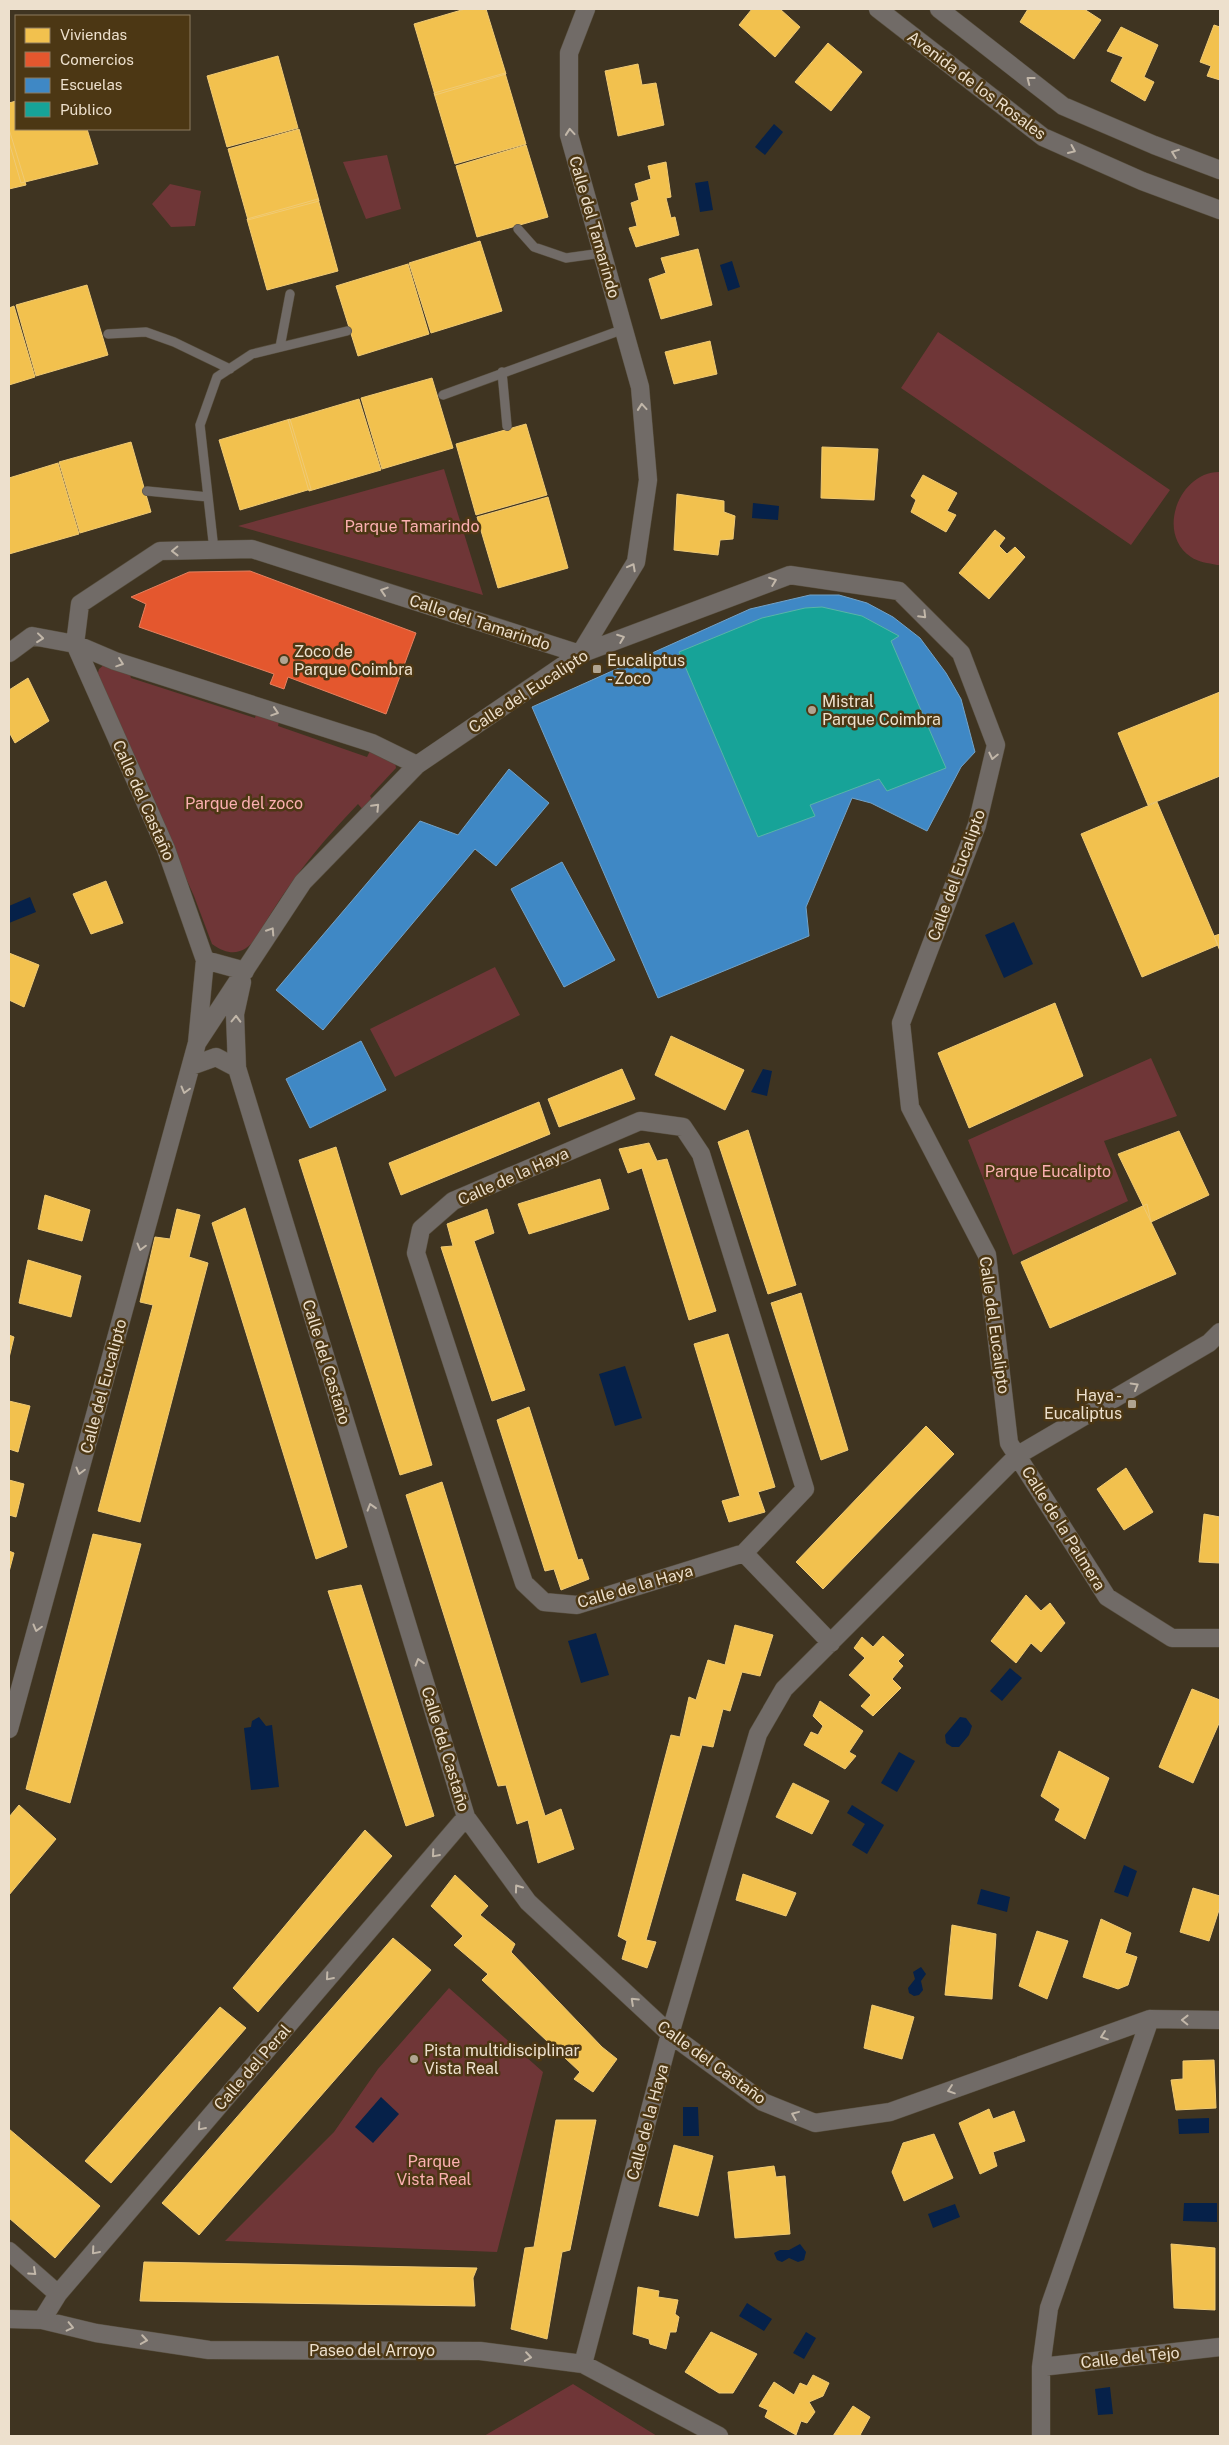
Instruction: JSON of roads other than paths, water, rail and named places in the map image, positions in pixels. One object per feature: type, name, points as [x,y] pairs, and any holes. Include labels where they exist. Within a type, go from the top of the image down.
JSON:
[{"type":"street","name":"Calle del Tamarindo","points":[[75,644],[80,604],[160,551],[252,549],[580,654],[636,562],[648,480],[640,387],[569,135],[569,54],[586,9]]},
{"type":"street","name":"Avenida de los Rosales","points":[[878,9],[1043,137],[1142,181],[1220,210]]},
{"type":"street","points":[[939,9],[1064,106],[1154,145],[1220,170]]},
{"type":"street","name":"Calle del Eucalipto","points":[[9,1729],[197,1043],[303,882],[418,765],[580,654],[790,574],[899,591],[961,653],[996,745],[977,825],[901,1023],[910,1107],[987,1254],[1009,1443],[1018,1455]]},
{"type":"street","points":[[9,653],[32,636],[75,644],[115,661],[372,743],[418,765]]},
{"type":"street","name":"Calle del Castaño","points":[[75,644],[166,849],[205,960],[197,1043]]},
{"type":"street","points":[[205,960],[245,971]]},
{"type":"street","name":"Calle del Castaño","points":[[245,971],[235,1014],[237,1068],[466,1817],[528,1902],[670,2034],[763,2102],[815,2123],[890,2112],[1150,2020],[1220,2020]]},
{"type":"street","points":[[191,1066],[216,1057],[237,1068]]},
{"type":"street","name":"Calle de la Haya","points":[[640,1121],[683,1126],[701,1154],[805,1489],[744,1553],[576,1605],[544,1602],[524,1583],[416,1253],[421,1229],[452,1201],[640,1121]]},
{"type":"street","name":"Calle de la Haya","points":[[582,2364],[670,2034],[758,1734],[784,1689],[1018,1455],[1209,1342],[1220,1332]]},
{"type":"street","name":"Calle de la Palmera","points":[[1018,1455],[1106,1597],[1172,1638],[1220,1638]]},
{"type":"street","points":[[744,1553],[831,1642]]},
{"type":"street","name":"Calle del Peral","points":[[42,2320],[58,2294],[466,1817]]},
{"type":"street","points":[[1041,2436],[1041,2367],[1049,2308],[1150,2020]]},
{"type":"street","points":[[9,2251],[58,2294]]},
{"type":"street","name":"Paseo del Arroyo","points":[[9,2319],[42,2320],[96,2332],[209,2350],[480,2350],[582,2364],[719,2436]]},
{"type":"street","name":"Calle del Tejo","points":[[1041,2367],[1220,2347]]},
{"type":"lane","points":[[518,229],[534,247],[566,258],[602,253]]},
{"type":"lane","points":[[280,347],[290,294]]},
{"type":"lane","points":[[443,395],[624,329]]},
{"type":"lane","points":[[214,550],[200,425],[217,378],[252,354],[347,330]]},
{"type":"lane","points":[[108,334],[146,332],[174,342],[230,369]]},
{"type":"lane","points":[[502,372],[508,426]]},
{"type":"lane","points":[[147,491],[208,498]]},
{"type":"water","points":[[774,124],[783,132],[765,155],[755,147]]},
{"type":"water","points":[[708,181],[713,210],[700,212],[695,183]]},
{"type":"water","points":[[732,261],[740,287],[728,291],[720,265]]},
{"type":"water","points":[[753,503],[779,506],[778,520],[752,518]]},
{"type":"water","points":[[30,897],[36,912],[9,923],[9,906]]},
{"type":"water","points":[[1014,922],[1033,964],[1004,978],[985,935]]},
{"type":"water","points":[[763,1069],[772,1071],[767,1096],[751,1092]]},
{"type":"water","points":[[625,1366],[642,1418],[615,1426],[599,1374]]},
{"type":"water","points":[[596,1633],[609,1675],[581,1683],[568,1641]]},
{"type":"water","points":[[1010,1668],[1022,1678],[1002,1701],[990,1691]]},
{"type":"water","points":[[259,1717],[266,1726],[272,1725],[279,1787],[251,1790],[244,1728],[251,1727],[252,1721]]},
{"type":"water","points":[[960,1717],[966,1718],[972,1726],[969,1735],[959,1747],[952,1747],[946,1743],[945,1735]]},
{"type":"water","points":[[899,1752],[915,1761],[897,1792],[881,1783]]},
{"type":"water","points":[[852,1805],[884,1825],[867,1854],[852,1845],[865,1824],[847,1813]]},
{"type":"water","points":[[1124,1865],[1137,1871],[1128,1897],[1114,1892]]},
{"type":"water","points":[[981,1889],[1010,1897],[1007,1912],[977,1904]]},
{"type":"water","points":[[921,1967],[926,1974],[921,1981],[923,1990],[919,1995],[914,1996],[909,1993],[908,1988],[915,1979],[913,1972]]},
{"type":"water","points":[[381,2097],[399,2114],[373,2143],[355,2127]]},
{"type":"water","points":[[683,2107],[698,2107],[699,2136],[683,2136]]},
{"type":"water","points":[[1209,2118],[1209,2133],[1179,2134],[1178,2119]]},
{"type":"water","points":[[1184,2203],[1217,2203],[1217,2222],[1183,2221]]},
{"type":"water","points":[[955,2204],[960,2217],[933,2228],[928,2214]]},
{"type":"water","points":[[800,2244],[806,2252],[804,2260],[798,2262],[789,2258],[782,2262],[777,2260],[774,2253],[780,2250],[789,2250]]},
{"type":"water","points":[[747,2303],[772,2319],[764,2331],[739,2316]]},
{"type":"water","points":[[806,2332],[816,2338],[804,2359],[793,2353]]},
{"type":"water","points":[[1110,2387],[1113,2414],[1098,2415],[1095,2389]]},
{"type":"place","name":"Zoco de Parque Coimbra","points":[[284,660]]},
{"type":"place","name":"Eucaliptus - Zoco","points":[[597,669]]},
{"type":"place","name":"Mistral Parque Coimbra","points":[[812,710]]},
{"type":"place","name":"Haya - Eucaliptus","points":[[1132,1404]]},
{"type":"place","name":"Pista multidisciplinar Vista Real","points":[[414,2059]]},
{"type":"park label","name":"Parque Tamarindo","points":[[412,526]]},
{"type":"park label","name":"Parque del zoco","points":[[244,803]]},
{"type":"park label","name":"Parque Eucalipto","points":[[1048,1171]]},
{"type":"park label","name":"Parque Vista Real","points":[[434,2170]]}]
